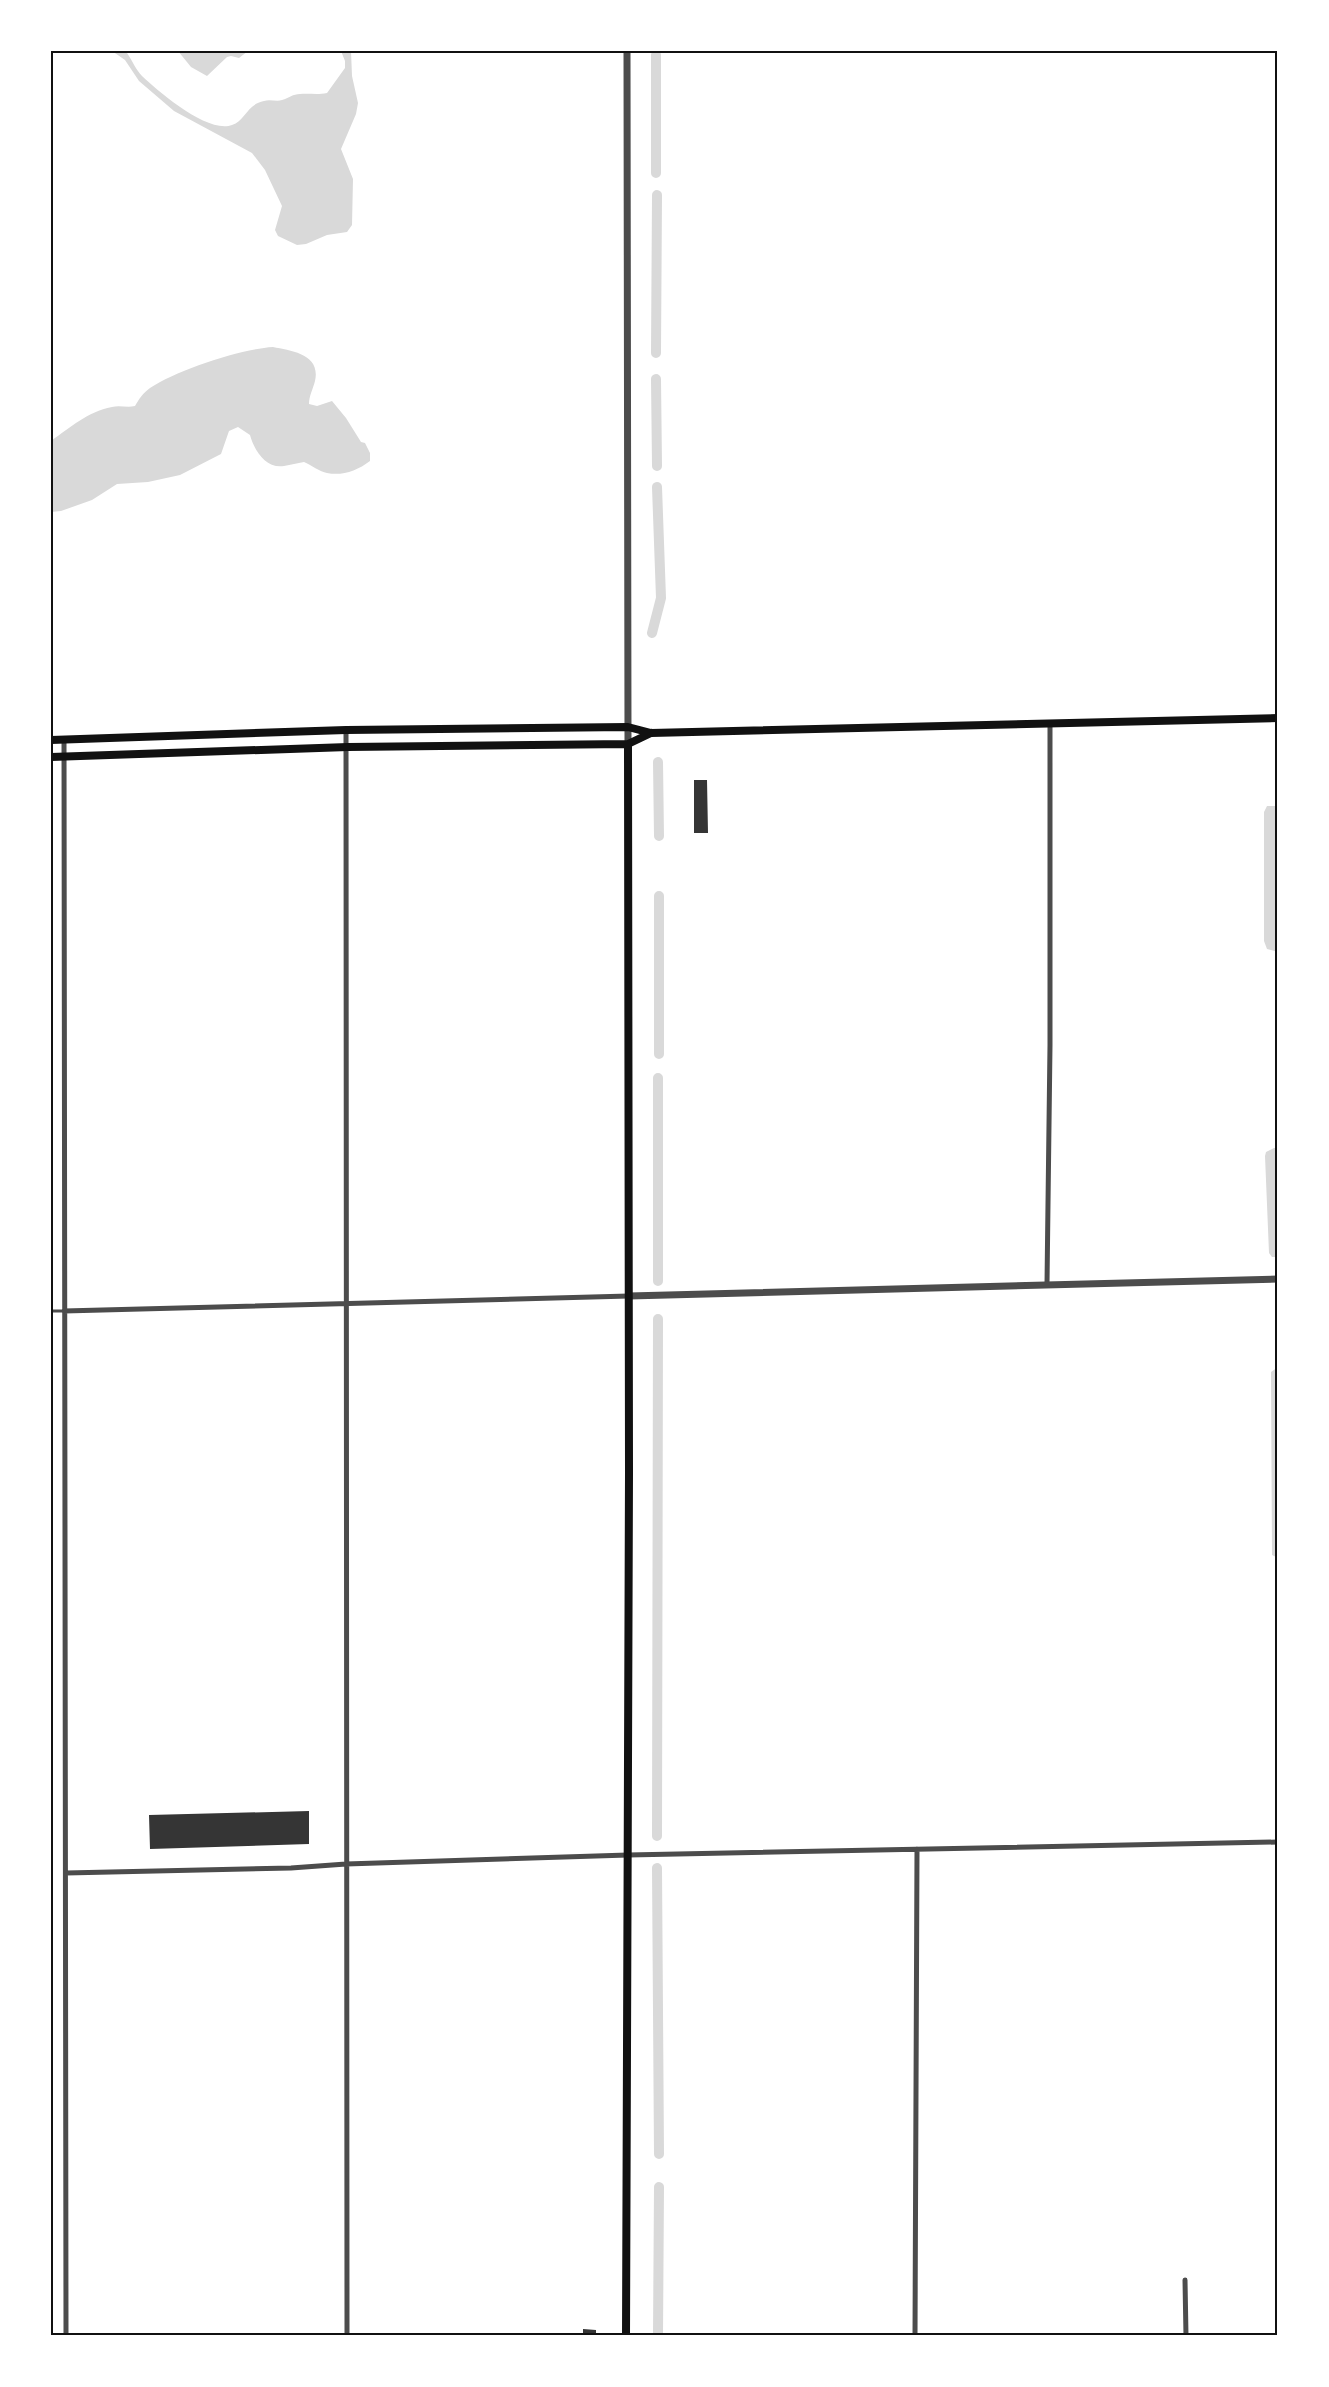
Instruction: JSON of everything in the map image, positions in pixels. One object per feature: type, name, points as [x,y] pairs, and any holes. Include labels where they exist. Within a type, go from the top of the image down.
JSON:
[{"type":"main road","points":[[51,740],[346,730],[628,727],[651,733],[1278,718]]},
{"type":"main road","points":[[51,757],[348,747],[628,744],[651,733]]},
{"type":"main road","points":[[626,2336],[628,744]]},
{"type":"street","points":[[627,51],[628,744]]},
{"type":"street","points":[[1047,1284],[1050,723]]},
{"type":"street","points":[[346,730],[348,747],[347,2336]]},
{"type":"street","points":[[64,739],[66,2336]]},
{"type":"street","points":[[64,1311],[1278,1279]]},
{"type":"street","points":[[66,1874],[628,1855],[1278,1842]]},
{"type":"street","points":[[915,2336],[917,1849]]},
{"type":"street","points":[[1185,2280],[1186,2336]]},
{"type":"lane","points":[[51,1311],[64,1311]]},
{"type":"shaded area","points":[[112,51],[127,53],[142,76],[184,110],[197,118],[222,126],[236,123],[254,105],[266,100],[280,101],[298,94],[327,93],[345,68],[341,51],[351,51],[352,76],[358,103],[356,114],[341,149],[353,179],[352,225],[347,232],[327,235],[306,244],[297,245],[278,236],[275,230],[282,206],[265,170],[252,153],[174,111],[139,81],[125,60]]},
{"type":"shaded area","points":[[178,51],[248,51],[239,58],[227,57],[207,76],[191,67]]},
{"type":"shaded area","points":[[273,347],[296,352],[309,359],[316,372],[309,404],[317,406],[332,401],[361,442],[365,443],[370,453],[370,461],[360,468],[338,474],[324,472],[304,462],[284,466],[272,465],[254,447],[250,435],[238,427],[229,431],[221,454],[180,475],[148,482],[117,484],[92,500],[61,511],[51,512],[51,441],[95,412],[115,406],[135,406],[148,390],[176,374],[227,356]]},
{"type":"shaded area","points":[[1267,806],[1278,806],[1278,952],[1267,949],[1264,941],[1264,812]]},
{"type":"shaded area","points":[[1278,1148],[1278,1257],[1272,1257],[1269,1253],[1265,1156],[1266,1152]]},
{"type":"shaded area","points":[[1278,1367],[1278,1558],[1272,1555],[1271,1372]]},
{"type":"building","points":[[694,780],[707,780],[708,833],[694,833]]},
{"type":"building","points":[[309,1811],[309,1844],[150,1849],[149,1815]]},
{"type":"building","points":[[583,2329],[596,2330],[596,2336],[583,2336]]},
{"type":"waterway","points":[[656,55],[656,173]]},
{"type":"waterway","points":[[656,353],[657,195]]},
{"type":"waterway","points":[[656,379],[657,466]]},
{"type":"waterway","points":[[652,633],[661,598],[657,487]]},
{"type":"waterway","points":[[658,762],[659,836]]},
{"type":"waterway","points":[[659,896],[659,1054]]},
{"type":"waterway","points":[[658,1078],[658,1281]]},
{"type":"waterway","points":[[657,1836],[658,1319]]},
{"type":"waterway","points":[[657,1868],[659,2154]]},
{"type":"waterway","points":[[658,2336],[659,2187]]}]
